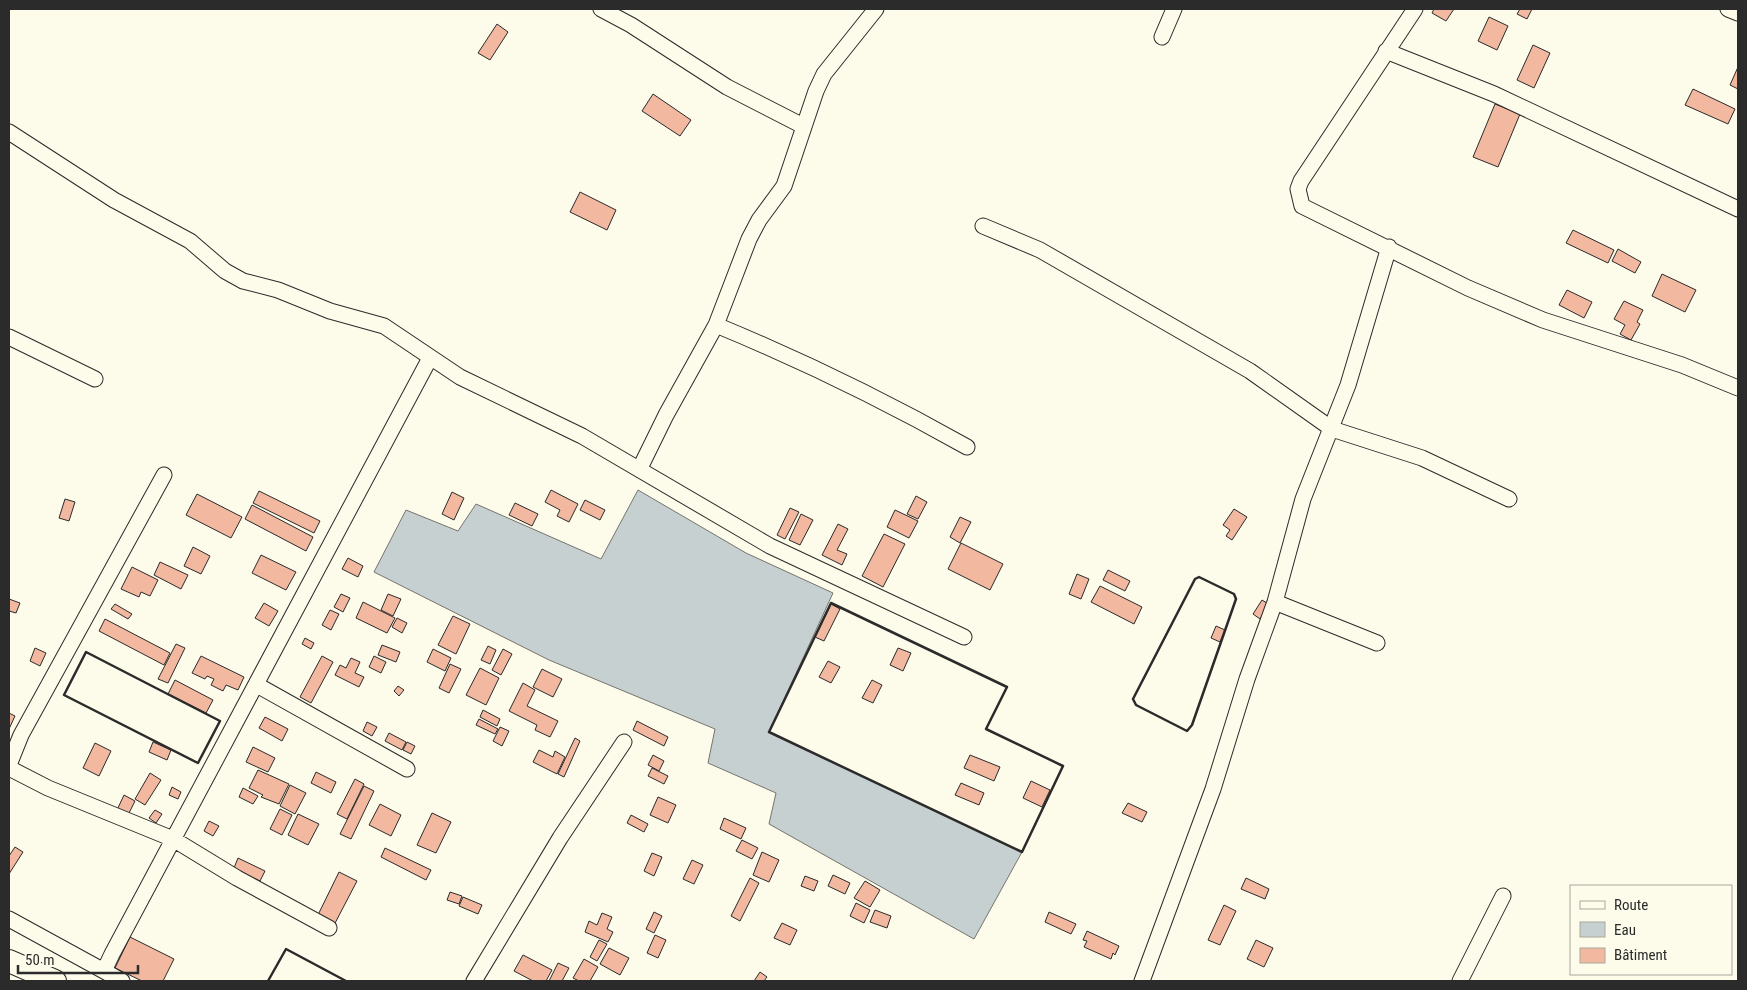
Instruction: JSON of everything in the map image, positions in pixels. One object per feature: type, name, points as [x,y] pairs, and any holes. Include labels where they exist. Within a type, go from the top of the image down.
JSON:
[{"type":"main road","points":[[9,961],[55,981]]},
{"type":"street","points":[[601,9],[620,13],[727,87],[803,126]]},
{"type":"street","points":[[640,468],[666,414],[716,325],[749,239],[759,220],[784,186],[803,126],[824,74],[876,9]]},
{"type":"street","points":[[1162,37],[1174,9]]},
{"type":"street","points":[[1415,9],[1301,181],[1298,189],[1302,206],[1389,247],[1468,288],[1543,320],[1682,365],[1738,388]]},
{"type":"street","points":[[1728,9],[1738,13]]},
{"type":"street","points":[[1386,51],[1494,94],[1622,152],[1738,209]]},
{"type":"street","points":[[9,132],[114,200],[190,241],[225,270],[243,281],[278,290],[330,311],[384,326],[460,377],[528,408],[640,468],[770,546],[964,637]]},
{"type":"street","points":[[983,226],[1040,250],[1250,371],[1332,429],[1422,458],[1509,499]]},
{"type":"street","points":[[1142,981],[1213,789],[1247,679],[1275,602],[1303,499],[1348,384],[1389,247]]},
{"type":"street","points":[[716,325],[859,391],[920,421],[967,448]]},
{"type":"street","points":[[9,337],[95,380]]},
{"type":"street","points":[[104,972],[430,358]]},
{"type":"street","points":[[164,475],[21,735],[9,766],[48,788],[173,839],[237,878],[329,928]]},
{"type":"street","points":[[1275,602],[1377,642]]},
{"type":"street","points":[[257,685],[407,769]]},
{"type":"street","points":[[474,981],[560,838],[624,742]]},
{"type":"street","points":[[1460,981],[1503,896]]},
{"type":"street","points":[[9,920],[122,981]]},
{"type":"water","points":[[638,490],[746,553],[833,593],[769,732],[1022,852],[974,939],[769,824],[776,793],[708,763],[715,729],[549,660],[374,572],[406,510],[458,531],[476,504],[601,559]]},
{"type":"building","points":[[1434,9],[1454,9],[1446,21],[1432,13]]},
{"type":"building","points":[[1520,9],[1532,9],[1527,19],[1517,14]]},
{"type":"building","points":[[1489,17],[1508,26],[1497,50],[1478,41]]},
{"type":"building","points":[[497,24],[508,32],[490,60],[478,53]]},
{"type":"building","points":[[1533,45],[1550,53],[1534,88],[1517,80]]},
{"type":"building","points":[[1738,67],[1738,89],[1730,85]]},
{"type":"building","points":[[1693,89],[1735,109],[1728,124],[1685,105]]},
{"type":"building","points":[[653,94],[691,120],[680,136],[642,111]]},
{"type":"building","points":[[1495,104],[1520,114],[1498,167],[1473,157]]},
{"type":"building","points":[[580,192],[616,210],[607,230],[570,212]]},
{"type":"building","points":[[1573,230],[1614,250],[1608,263],[1566,243]]},
{"type":"building","points":[[1618,249],[1641,262],[1635,273],[1612,261]]},
{"type":"building","points":[[1662,274],[1696,290],[1685,312],[1652,296]]},
{"type":"building","points":[[1567,290],[1592,302],[1584,318],[1559,305]]},
{"type":"building","points":[[1624,301],[1643,310],[1637,322],[1640,324],[1631,340],[1620,334],[1625,325],[1614,319]]},
{"type":"building","points":[[551,490],[578,504],[569,522],[557,516],[560,510],[545,502]]},
{"type":"building","points":[[259,491],[320,521],[314,533],[253,503]]},
{"type":"building","points":[[452,492],[464,498],[454,520],[442,514]]},
{"type":"building","points":[[197,494],[242,517],[231,538],[186,515]]},
{"type":"building","points":[[916,496],[927,502],[918,519],[907,514]]},
{"type":"building","points":[[65,499],[75,502],[69,521],[59,518]]},
{"type":"building","points":[[585,500],[605,510],[600,520],[580,510]]},
{"type":"building","points":[[515,503],[538,514],[532,526],[509,515]]},
{"type":"building","points":[[252,505],[313,537],[306,551],[245,519]]},
{"type":"building","points":[[790,508],[799,512],[785,539],[777,535]]},
{"type":"building","points":[[1234,509],[1247,517],[1232,540],[1226,536],[1230,530],[1223,525]]},
{"type":"building","points":[[895,510],[918,521],[909,538],[887,527]]},
{"type":"building","points":[[801,514],[813,520],[800,545],[789,540]]},
{"type":"building","points":[[960,517],[971,522],[960,543],[950,537]]},
{"type":"building","points":[[838,524],[848,529],[837,550],[847,554],[842,565],[822,555]]},
{"type":"building","points":[[884,534],[905,544],[883,587],[862,576]]},
{"type":"building","points":[[961,543],[1003,564],[990,590],[948,569]]},
{"type":"building","points":[[193,547],[210,556],[201,574],[184,566]]},
{"type":"building","points":[[261,555],[296,572],[286,590],[252,573]]},
{"type":"building","points":[[348,558],[363,566],[358,577],[342,569]]},
{"type":"building","points":[[160,562],[188,575],[181,589],[154,575]]},
{"type":"building","points":[[132,567],[158,580],[150,596],[141,592],[139,597],[121,589]]},
{"type":"building","points":[[1108,570],[1130,581],[1125,591],[1103,580]]},
{"type":"building","points":[[1077,574],[1089,579],[1081,599],[1069,594]]},
{"type":"building","points":[[1100,586],[1142,607],[1134,624],[1091,602]]},
{"type":"building","points":[[341,594],[350,598],[343,612],[334,607]]},
{"type":"building","points":[[388,594],[401,599],[393,616],[381,610]]},
{"type":"building","points":[[9,599],[20,603],[16,613],[9,611]]},
{"type":"building","points":[[1262,600],[1270,605],[1260,619],[1253,614]]},
{"type":"building","points":[[363,602],[395,618],[387,633],[356,618]]},
{"type":"building","points":[[264,603],[278,611],[269,626],[255,618]]},
{"type":"building","points":[[115,604],[132,614],[128,619],[111,609]]},
{"type":"building","points":[[831,604],[840,609],[824,641],[815,637]]},
{"type":"building","points":[[330,610],[339,614],[331,630],[322,625]]},
{"type":"building","points":[[453,616],[470,624],[456,654],[438,645]]},
{"type":"building","points":[[397,618],[407,623],[402,633],[392,627]]},
{"type":"building","points":[[105,619],[170,653],[164,665],[99,631]]},
{"type":"building","points":[[1216,626],[1225,630],[1220,642],[1211,638]]},
{"type":"building","points":[[305,638],[314,643],[311,649],[302,644]]},
{"type":"building","points":[[176,644],[185,648],[168,683],[158,679]]},
{"type":"building","points":[[382,645],[400,652],[396,662],[378,655]]},
{"type":"building","points":[[488,646],[496,650],[490,664],[481,660]]},
{"type":"building","points":[[35,648],[46,653],[40,666],[30,661]]},
{"type":"building","points":[[898,648],[911,653],[903,671],[890,665]]},
{"type":"building","points":[[433,649],[451,658],[445,671],[427,662]]},
{"type":"building","points":[[503,649],[512,654],[501,675],[492,670]]},
{"type":"building","points":[[201,656],[244,677],[238,690],[226,685],[223,691],[211,685],[214,679],[207,676],[205,679],[192,673]]},
{"type":"building","points":[[322,656],[333,662],[311,703],[300,697]]},
{"type":"building","points":[[374,656],[386,662],[381,673],[369,667]]},
{"type":"building","points":[[351,658],[360,662],[355,673],[364,677],[359,687],[335,675],[340,665],[346,668]]},
{"type":"building","points":[[828,661],[840,667],[831,683],[819,677]]},
{"type":"building","points":[[450,664],[461,669],[449,693],[439,688]]},
{"type":"building","points":[[480,668],[499,678],[486,705],[466,695]]},
{"type":"building","points":[[542,669],[562,679],[553,697],[533,687]]},
{"type":"building","points":[[175,680],[213,700],[206,713],[168,694]]},
{"type":"building","points":[[872,680],[882,685],[873,703],[862,698]]},
{"type":"building","points":[[523,683],[535,690],[527,706],[558,721],[550,737],[535,730],[537,725],[509,711]]},
{"type":"building","points":[[398,686],[404,690],[399,696],[394,691]]},
{"type":"building","points":[[483,710],[500,719],[497,726],[480,717]]},
{"type":"building","points":[[9,713],[15,716],[9,729]]},
{"type":"building","points":[[265,717],[288,729],[282,741],[259,728]]},
{"type":"building","points":[[479,719],[498,729],[495,734],[476,725]]},
{"type":"building","points":[[637,721],[668,737],[664,746],[633,730]]},
{"type":"building","points":[[367,722],[377,727],[372,736],[363,731]]},
{"type":"building","points":[[500,727],[509,731],[502,746],[493,741]]},
{"type":"building","points":[[389,733],[406,742],[402,750],[385,741]]},
{"type":"building","points":[[575,738],[580,741],[564,777],[558,774]]},
{"type":"building","points":[[153,742],[171,750],[167,760],[149,752]]},
{"type":"building","points":[[407,742],[415,746],[411,754],[403,750]]},
{"type":"building","points":[[95,743],[111,751],[99,776],[83,768]]},
{"type":"building","points":[[253,747],[275,758],[268,772],[246,762]]},
{"type":"building","points":[[539,750],[553,757],[555,751],[565,757],[557,774],[533,762]]},
{"type":"building","points":[[653,755],[664,761],[659,771],[648,765]]},
{"type":"building","points":[[970,755],[1000,767],[994,781],[964,768]]},
{"type":"building","points":[[652,768],[668,776],[664,784],[648,776]]},
{"type":"building","points":[[258,770],[289,784],[279,804],[261,797],[263,795],[249,788]]},
{"type":"building","points":[[316,772],[336,782],[331,793],[311,783]]},
{"type":"building","points":[[150,773],[161,780],[145,805],[135,799]]},
{"type":"building","points":[[355,779],[364,784],[347,819],[337,814]]},
{"type":"building","points":[[1031,781],[1050,790],[1042,807],[1023,798]]},
{"type":"building","points":[[961,783],[984,793],[979,805],[955,795]]},
{"type":"building","points":[[290,785],[306,793],[295,814],[280,806]]},
{"type":"building","points":[[364,786],[374,791],[351,839],[340,834]]},
{"type":"building","points":[[172,787],[181,792],[178,799],[169,795]]},
{"type":"building","points":[[243,788],[258,796],[253,804],[239,797]]},
{"type":"building","points":[[124,795],[135,801],[128,815],[117,810]]},
{"type":"building","points":[[658,797],[676,805],[668,823],[650,815]]},
{"type":"building","points":[[1128,803],[1147,812],[1142,822],[1122,813]]},
{"type":"building","points":[[380,804],[401,815],[391,836],[369,825]]},
{"type":"building","points":[[280,809],[292,815],[282,835],[270,829]]},
{"type":"building","points":[[155,810],[162,814],[156,823],[149,818]]},
{"type":"building","points":[[432,813],[451,822],[436,853],[417,845]]},
{"type":"building","points":[[298,814],[319,824],[308,845],[288,835]]},
{"type":"building","points":[[631,815],[648,824],[644,832],[627,823]]},
{"type":"building","points":[[724,818],[746,828],[741,839],[720,829]]},
{"type":"building","points":[[209,821],[219,826],[213,836],[204,831]]},
{"type":"building","points":[[742,840],[758,848],[752,859],[736,851]]},
{"type":"building","points":[[15,847],[23,852],[9,874],[9,856]]},
{"type":"building","points":[[385,848],[431,870],[426,880],[381,857]]},
{"type":"building","points":[[762,852],[779,860],[769,882],[753,875]]},
{"type":"building","points":[[652,853],[662,857],[654,876],[644,871]]},
{"type":"building","points":[[238,858],[265,871],[260,881],[234,868]]},
{"type":"building","points":[[692,860],[703,865],[694,884],[683,879]]},
{"type":"building","points":[[339,872],[357,881],[333,927],[316,919]]},
{"type":"building","points":[[833,875],[850,883],[845,894],[828,886]]},
{"type":"building","points":[[805,876],[818,881],[814,891],[801,886]]},
{"type":"building","points":[[750,878],[759,883],[740,921],[731,916]]},
{"type":"building","points":[[1246,878],[1269,889],[1265,899],[1241,889]]},
{"type":"building","points":[[865,881],[880,890],[870,907],[854,898]]},
{"type":"building","points":[[450,892],[462,896],[459,904],[447,900]]},
{"type":"building","points":[[463,897],[482,905],[478,914],[459,906]]},
{"type":"building","points":[[856,903],[870,910],[864,923],[850,916]]},
{"type":"building","points":[[1224,905],[1236,911],[1220,945],[1208,940]]},
{"type":"building","points":[[875,910],[891,916],[887,928],[870,922]]},
{"type":"building","points":[[654,912],[662,916],[654,933],[646,929]]},
{"type":"building","points":[[1049,912],[1076,924],[1071,934],[1045,922]]},
{"type":"building","points":[[602,913],[612,917],[607,929],[613,932],[608,942],[585,932],[589,921],[597,925]]},
{"type":"building","points":[[782,923],[797,930],[790,945],[774,938]]},
{"type":"building","points":[[1087,931],[1119,946],[1111,959],[1084,947],[1087,941],[1083,940]]},
{"type":"building","points":[[655,935],[666,940],[658,958],[647,953]]},
{"type":"building","points":[[130,937],[174,959],[163,981],[142,981],[115,968]]},
{"type":"building","points":[[599,940],[607,944],[597,961],[590,957]]},
{"type":"building","points":[[1256,940],[1273,948],[1264,967],[1247,959]]},
{"type":"building","points":[[609,948],[629,958],[620,975],[600,964]]},
{"type":"building","points":[[523,955],[552,970],[546,981],[533,981],[514,971]]},
{"type":"building","points":[[584,959],[598,967],[590,981],[579,981],[573,978]]},
{"type":"building","points":[[558,963],[569,968],[562,981],[549,981]]},
{"type":"building","points":[[760,972],[767,977],[764,981],[754,981]]},
{"type":"wall","points":[[1199,577],[1234,594],[1236,599],[1192,725],[1187,731],[1136,705],[1133,699],[1195,579],[1199,577]]},
{"type":"wall","points":[[831,603],[1007,687],[986,729],[1063,766],[1022,852],[769,732],[831,603]]},
{"type":"wall","points":[[86,652],[220,721],[198,763],[64,695],[86,652]]},
{"type":"wall","points":[[268,981],[286,949],[346,981]]}]
